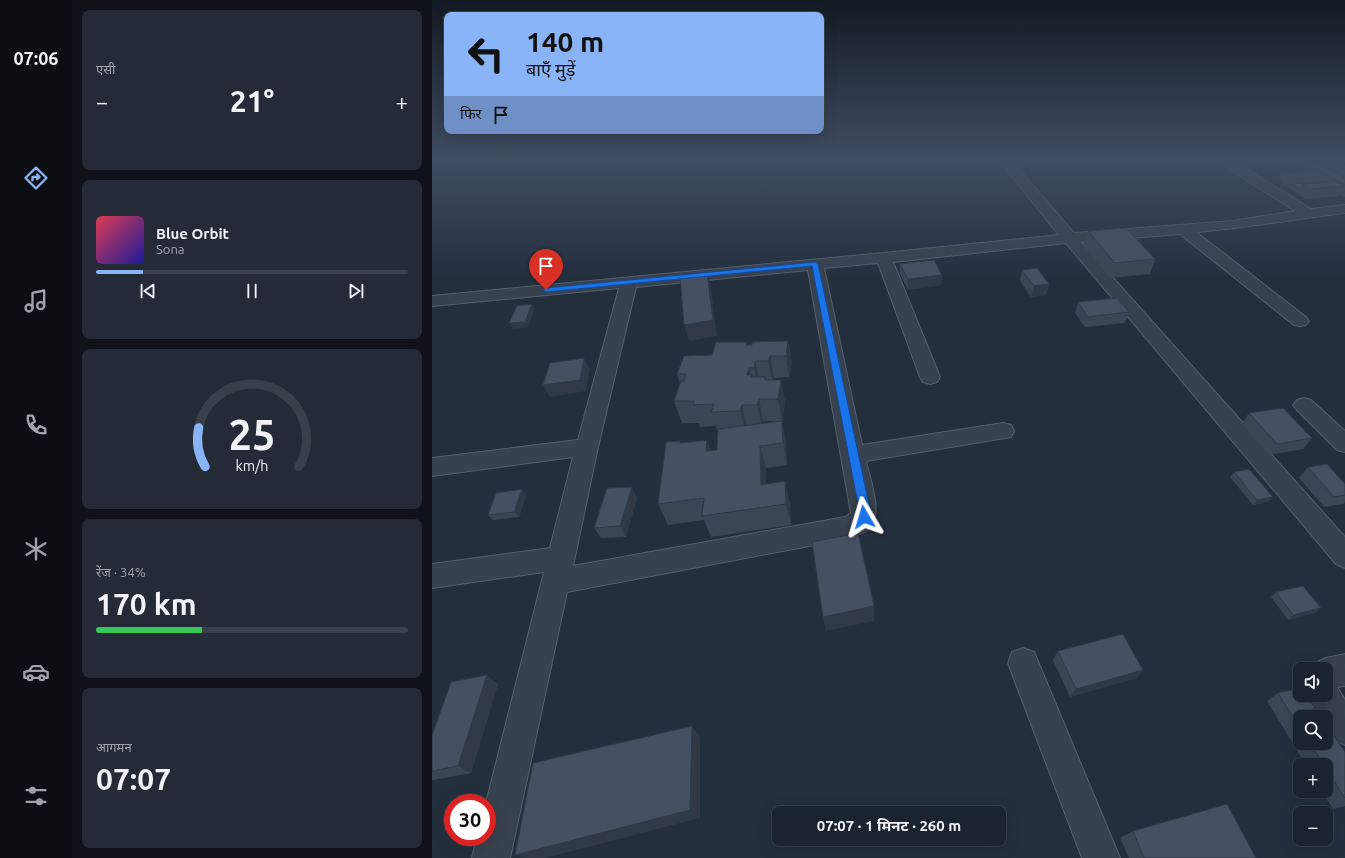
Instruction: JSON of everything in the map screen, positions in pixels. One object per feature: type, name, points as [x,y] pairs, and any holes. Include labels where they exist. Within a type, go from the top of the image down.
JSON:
[{"type":"street","points":[[1037,199],[1345,556]]},
{"type":"street","points":[[1286,199],[1308,213]]},
{"type":"street","points":[[432,301],[884,258],[1070,238],[1183,230],[1232,225],[1308,213],[1345,209]]},
{"type":"street","points":[[1183,230],[1300,321]]},
{"type":"street","points":[[884,258],[930,377]]},
{"type":"street","points":[[432,576],[558,570],[772,542],[846,528],[858,524],[864,517],[864,509],[815,264]]},
{"type":"street","points":[[491,858],[587,447],[629,282]]},
{"type":"street","points":[[1304,405],[1345,444]]},
{"type":"street","points":[[853,455],[1003,431]]},
{"type":"street","points":[[432,467],[587,447]]},
{"type":"street","points":[[1023,662],[1101,858]]},
{"type":"street","points":[[1333,673],[1345,670]]},
{"type":"street","points":[[1327,702],[1345,728]]},
{"type":"building","points":[[1126,228],[1155,259],[1115,263],[1088,231]]},
{"type":"building","points":[[934,260],[942,275],[908,279],[900,264]]},
{"type":"building","points":[[1037,268],[1049,284],[1034,286],[1022,270]]},
{"type":"building","points":[[707,272],[713,320],[684,325],[680,276]]},
{"type":"building","points":[[1117,298],[1129,312],[1088,317],[1078,302]]},
{"type":"building","points":[[532,304],[525,322],[509,323],[517,306]]},
{"type":"building","points":[[788,341],[786,356],[770,356],[768,361],[755,361],[754,368],[749,368],[747,375],[752,375],[751,377],[765,377],[765,380],[781,380],[778,399],[759,399],[757,405],[742,405],[740,411],[711,412],[714,404],[693,405],[694,401],[674,401],[681,381],[684,381],[686,374],[677,374],[684,356],[712,355],[716,342],[747,342],[746,345],[752,345],[752,342]]},
{"type":"building","points":[[584,358],[580,380],[543,385],[550,363]]},
{"type":"building","points":[[1283,408],[1312,438],[1277,444],[1249,413]]},
{"type":"building","points":[[782,421],[783,443],[760,446],[761,485],[785,481],[786,504],[702,516],[704,498],[658,504],[666,442],[680,441],[680,443],[707,440],[706,451],[717,450],[718,429]]},
{"type":"building","points":[[1327,464],[1345,484],[1345,495],[1334,497],[1308,467]]},
{"type":"building","points":[[1249,469],[1273,497],[1257,500],[1234,472]]},
{"type":"building","points":[[632,487],[620,526],[594,528],[607,488]]},
{"type":"building","points":[[522,489],[514,512],[488,515],[496,493]]},
{"type":"building","points":[[858,533],[874,606],[823,617],[812,542]]},
{"type":"building","points":[[1303,586],[1321,608],[1293,615],[1276,592]]},
{"type":"building","points":[[1123,634],[1143,670],[1076,689],[1058,651]]},
{"type":"building","points":[[487,675],[458,766],[432,771],[432,735],[451,682]]},
{"type":"building","points":[[1293,690],[1293,702],[1311,702],[1316,710],[1293,710],[1293,717],[1278,693]]},
{"type":"building","points":[[692,726],[690,810],[515,855],[533,763]]},
{"type":"building","points":[[1333,734],[1345,752],[1345,798],[1333,779],[1333,758],[1320,758],[1314,750],[1333,750]]},
{"type":"building","points":[[1227,804],[1256,858],[1144,858],[1133,831]]},
{"type":"route","points":[[546,290],[815,264],[862,497],[864,517]]}]
